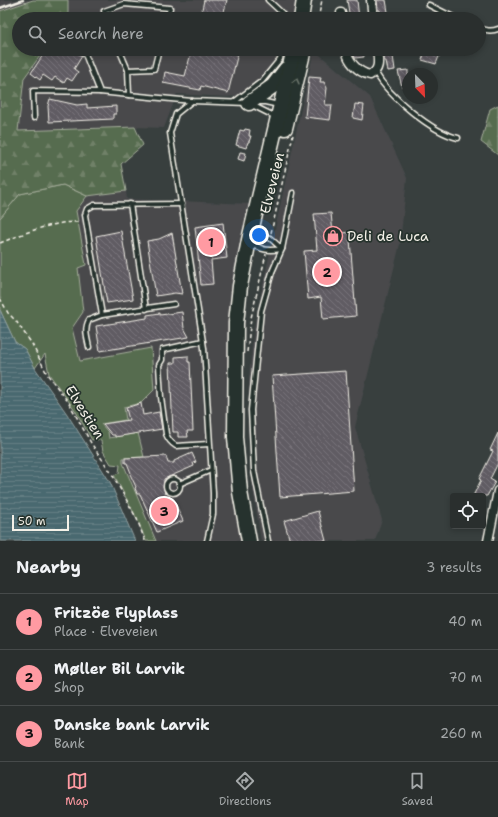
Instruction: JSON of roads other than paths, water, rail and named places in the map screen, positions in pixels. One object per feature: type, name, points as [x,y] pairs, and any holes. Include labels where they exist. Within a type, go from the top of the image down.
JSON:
[{"type":"highway","points":[[302,12],[304,0]]},
{"type":"highway","points":[[312,12],[314,0]]},
{"type":"highway","name":"Elveveien","points":[[249,541],[236,463],[234,410],[236,323],[241,280],[255,241],[282,113],[292,56]]},
{"type":"highway","name":"Elveveien","points":[[282,113],[302,56]]},
{"type":"highway","points":[[249,103],[273,86],[290,64]]},
{"type":"street","points":[[371,0],[372,12]]},
{"type":"street","points":[[348,56],[357,68],[368,74],[375,72],[378,67],[377,56]]},
{"type":"street","points":[[488,541],[498,492]]},
{"type":"lane","points":[[268,0],[281,12]]},
{"type":"lane","points":[[104,12],[124,4],[170,8],[169,12]]},
{"type":"lane","points":[[429,5],[442,12]]},
{"type":"lane","points":[[486,30],[494,31],[498,29]]},
{"type":"lane","points":[[86,56],[100,92]]},
{"type":"lane","points":[[123,56],[128,70],[129,95]]},
{"type":"lane","points":[[128,70],[154,69],[157,56]]},
{"type":"lane","points":[[234,103],[262,81],[280,60],[281,56]]},
{"type":"lane","points":[[375,72],[390,92],[411,111],[438,130],[458,138]]},
{"type":"lane","points":[[34,118],[33,91],[100,92],[192,101],[234,103],[265,102],[282,113]]},
{"type":"lane","points":[[192,101],[176,114],[170,133],[205,359],[213,493],[212,514],[207,541]]},
{"type":"lane","points":[[249,103],[282,113]]},
{"type":"lane","points":[[268,541],[254,471],[251,410],[261,310],[272,272],[282,249],[293,193]]},
{"type":"lane","points":[[130,204],[146,308]]},
{"type":"lane","points":[[102,315],[85,215],[87,209],[94,205],[182,204]]},
{"type":"lane","points":[[255,241],[270,238],[282,249]]},
{"type":"lane","points":[[255,241],[267,250],[282,249]]},
{"type":"lane","points":[[89,347],[86,326],[89,320],[102,315],[174,304]]},
{"type":"lane","points":[[203,341],[162,350],[162,360],[159,365],[161,397],[168,439],[176,446],[209,444]]},
{"type":"lane","points":[[179,484],[211,470]]},
{"type":"water","points":[[0,310],[15,342],[25,349],[35,368],[67,414],[110,482],[135,541],[0,541]]},
{"type":"railway","points":[[0,8],[23,0]]},
{"type":"place","name":"Deli de Luca","points":[[333,236]]},
{"type":"place","name":"Fritzöe Flyplass","points":[[211,242]]},
{"type":"place","name":"Møller Bil Larvik","points":[[327,272]]},
{"type":"place","name":"Danske bank Larvik","points":[[164,511]]}]
